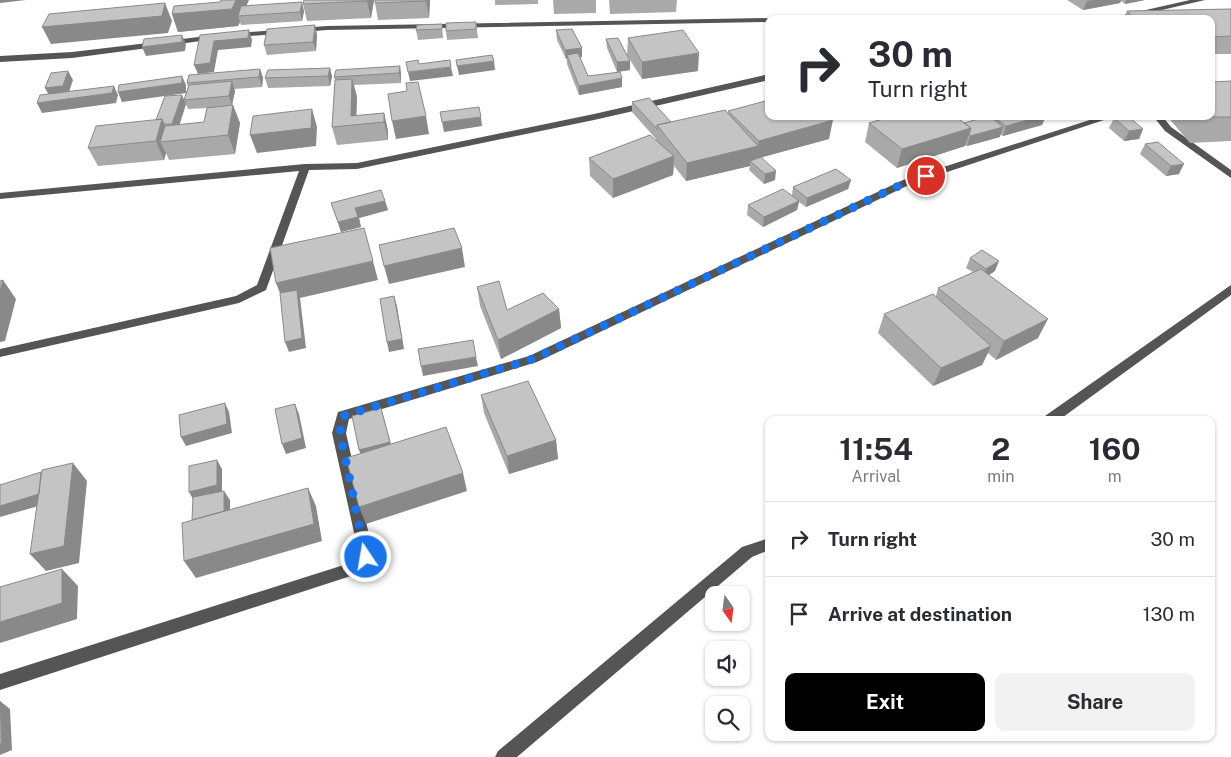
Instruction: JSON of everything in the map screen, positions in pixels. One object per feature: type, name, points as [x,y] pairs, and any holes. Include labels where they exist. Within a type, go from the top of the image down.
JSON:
[{"type":"street","points":[[1129,15],[1201,0]]},
{"type":"street","points":[[0,59],[72,55],[224,36],[326,28],[765,20]]},
{"type":"street","points":[[0,196],[305,167],[357,166],[594,117],[765,78]]},
{"type":"street","points":[[0,682],[355,568],[366,557],[340,433],[343,416],[533,359],[907,182],[1100,120]]},
{"type":"street","points":[[1160,120],[1168,129],[1231,175]]},
{"type":"street","points":[[0,354],[239,299],[262,287],[305,167]]},
{"type":"street","points":[[1056,416],[1231,289]]},
{"type":"street","points":[[504,757],[747,552],[765,545]]},
{"type":"building","points":[[221,0],[236,0],[232,9],[172,14],[174,6],[220,2]]},
{"type":"building","points":[[304,0],[367,0],[367,1],[303,4]]},
{"type":"building","points":[[375,0],[426,0],[426,1],[375,3]]},
{"type":"building","points":[[302,2],[300,12],[238,16],[241,6]]},
{"type":"building","points":[[165,3],[162,16],[42,27],[49,14]]},
{"type":"building","points":[[1231,9],[1231,36],[1215,37],[1215,15],[1130,15],[1127,11]]},
{"type":"building","points":[[476,22],[476,29],[446,31],[446,23]]},
{"type":"building","points":[[442,24],[442,29],[416,30],[417,25]]},
{"type":"building","points":[[315,25],[313,42],[264,45],[267,29]]},
{"type":"building","points":[[572,29],[582,48],[565,50],[556,30]]},
{"type":"building","points":[[249,30],[248,38],[214,41],[210,63],[194,65],[200,35]]},
{"type":"building","points":[[683,30],[699,53],[642,62],[628,38]]},
{"type":"building","points":[[182,35],[182,42],[142,47],[144,39]]},
{"type":"building","points":[[618,38],[630,61],[617,62],[606,39]]},
{"type":"building","points":[[578,53],[588,76],[620,72],[622,78],[579,86],[567,55]]},
{"type":"building","points":[[492,55],[494,61],[457,66],[456,60]]},
{"type":"building","points":[[418,60],[419,64],[450,60],[451,67],[408,72],[406,62]]},
{"type":"building","points":[[400,66],[399,73],[334,77],[336,70]]},
{"type":"building","points":[[330,68],[328,76],[265,78],[268,70]]},
{"type":"building","points":[[260,69],[259,77],[187,83],[189,75]]},
{"type":"building","points":[[68,71],[63,86],[45,88],[51,73]]},
{"type":"building","points":[[182,76],[182,83],[118,92],[119,85]]},
{"type":"building","points":[[352,79],[351,116],[384,113],[384,122],[332,127],[335,80]]},
{"type":"building","points":[[232,81],[229,96],[184,100],[189,85]]},
{"type":"building","points":[[1231,81],[1231,117],[1215,117],[1215,82]]},
{"type":"building","points":[[418,82],[426,116],[392,121],[388,94],[407,91],[406,83]]},
{"type":"building","points":[[114,86],[112,93],[37,103],[40,95]]},
{"type":"building","points":[[182,95],[172,124],[164,124],[162,119],[156,120],[165,96]]},
{"type":"building","points":[[649,98],[671,122],[657,125],[657,129],[632,102]]},
{"type":"building","points":[[765,101],[765,120],[833,120],[759,141],[728,111]]},
{"type":"building","points":[[233,105],[228,135],[160,142],[165,126],[204,122],[207,108]]},
{"type":"building","points":[[479,107],[481,117],[442,122],[440,112]]},
{"type":"building","points":[[312,109],[311,128],[250,135],[253,116]]},
{"type":"building","points":[[725,110],[758,146],[687,163],[657,125]]},
{"type":"building","points":[[162,119],[156,141],[88,148],[96,126]]},
{"type":"building","points":[[879,120],[960,120],[971,128],[902,149],[869,123]]},
{"type":"building","points":[[975,120],[994,120],[1003,127],[970,136],[971,128],[964,123]]},
{"type":"building","points":[[998,120],[1028,120],[1006,126]]},
{"type":"building","points":[[1116,120],[1133,120],[1143,129],[1129,131]]},
{"type":"building","points":[[650,135],[674,156],[613,179],[589,158]]},
{"type":"building","points":[[1158,142],[1184,164],[1171,166],[1145,144]]},
{"type":"building","points":[[761,157],[776,171],[765,174],[750,161]]},
{"type":"building","points":[[836,169],[851,180],[807,198],[793,187]]},
{"type":"building","points":[[783,189],[799,201],[764,217],[748,205]]},
{"type":"building","points":[[381,190],[385,201],[355,208],[358,217],[338,222],[331,203]]},
{"type":"building","points":[[364,228],[373,261],[276,283],[270,248]]},
{"type":"building","points":[[454,228],[462,248],[384,266],[379,245]]},
{"type":"building","points":[[982,250],[999,261],[986,269],[970,258]]},
{"type":"building","points":[[981,269],[1048,319],[1004,341],[938,288]]},
{"type":"building","points":[[3,280],[0,292],[0,281]]},
{"type":"building","points":[[499,281],[507,310],[543,293],[559,309],[498,340],[477,287]]},
{"type":"building","points":[[297,290],[302,338],[285,342],[280,293]]},
{"type":"building","points":[[933,294],[991,346],[941,368],[884,314]]},
{"type":"building","points":[[394,296],[402,339],[387,342],[380,299]]},
{"type":"building","points":[[473,340],[476,357],[421,366],[418,349]]},
{"type":"building","points":[[528,381],[556,440],[507,456],[481,395]]},
{"type":"building","points":[[225,403],[227,424],[181,437],[179,415]]},
{"type":"building","points":[[295,404],[302,438],[282,444],[275,409]]},
{"type":"building","points":[[381,408],[390,442],[359,450],[352,416]]},
{"type":"building","points":[[446,427],[463,473],[359,507],[346,458]]},
{"type":"building","points":[[217,460],[217,485],[189,492],[189,466]]},
{"type":"building","points":[[73,463],[64,546],[30,554],[42,470]]},
{"type":"building","points":[[41,472],[39,494],[0,506],[0,485]]},
{"type":"building","points":[[308,488],[314,524],[184,561],[182,523]]},
{"type":"building","points":[[224,491],[224,511],[192,520],[193,497]]},
{"type":"building","points":[[62,569],[62,603],[0,622],[0,587]]},
{"type":"building","points":[[0,701],[2,743],[0,744]]},
{"type":"route","points":[[366,557],[340,433],[343,416],[533,359],[907,182],[926,176]]}]
